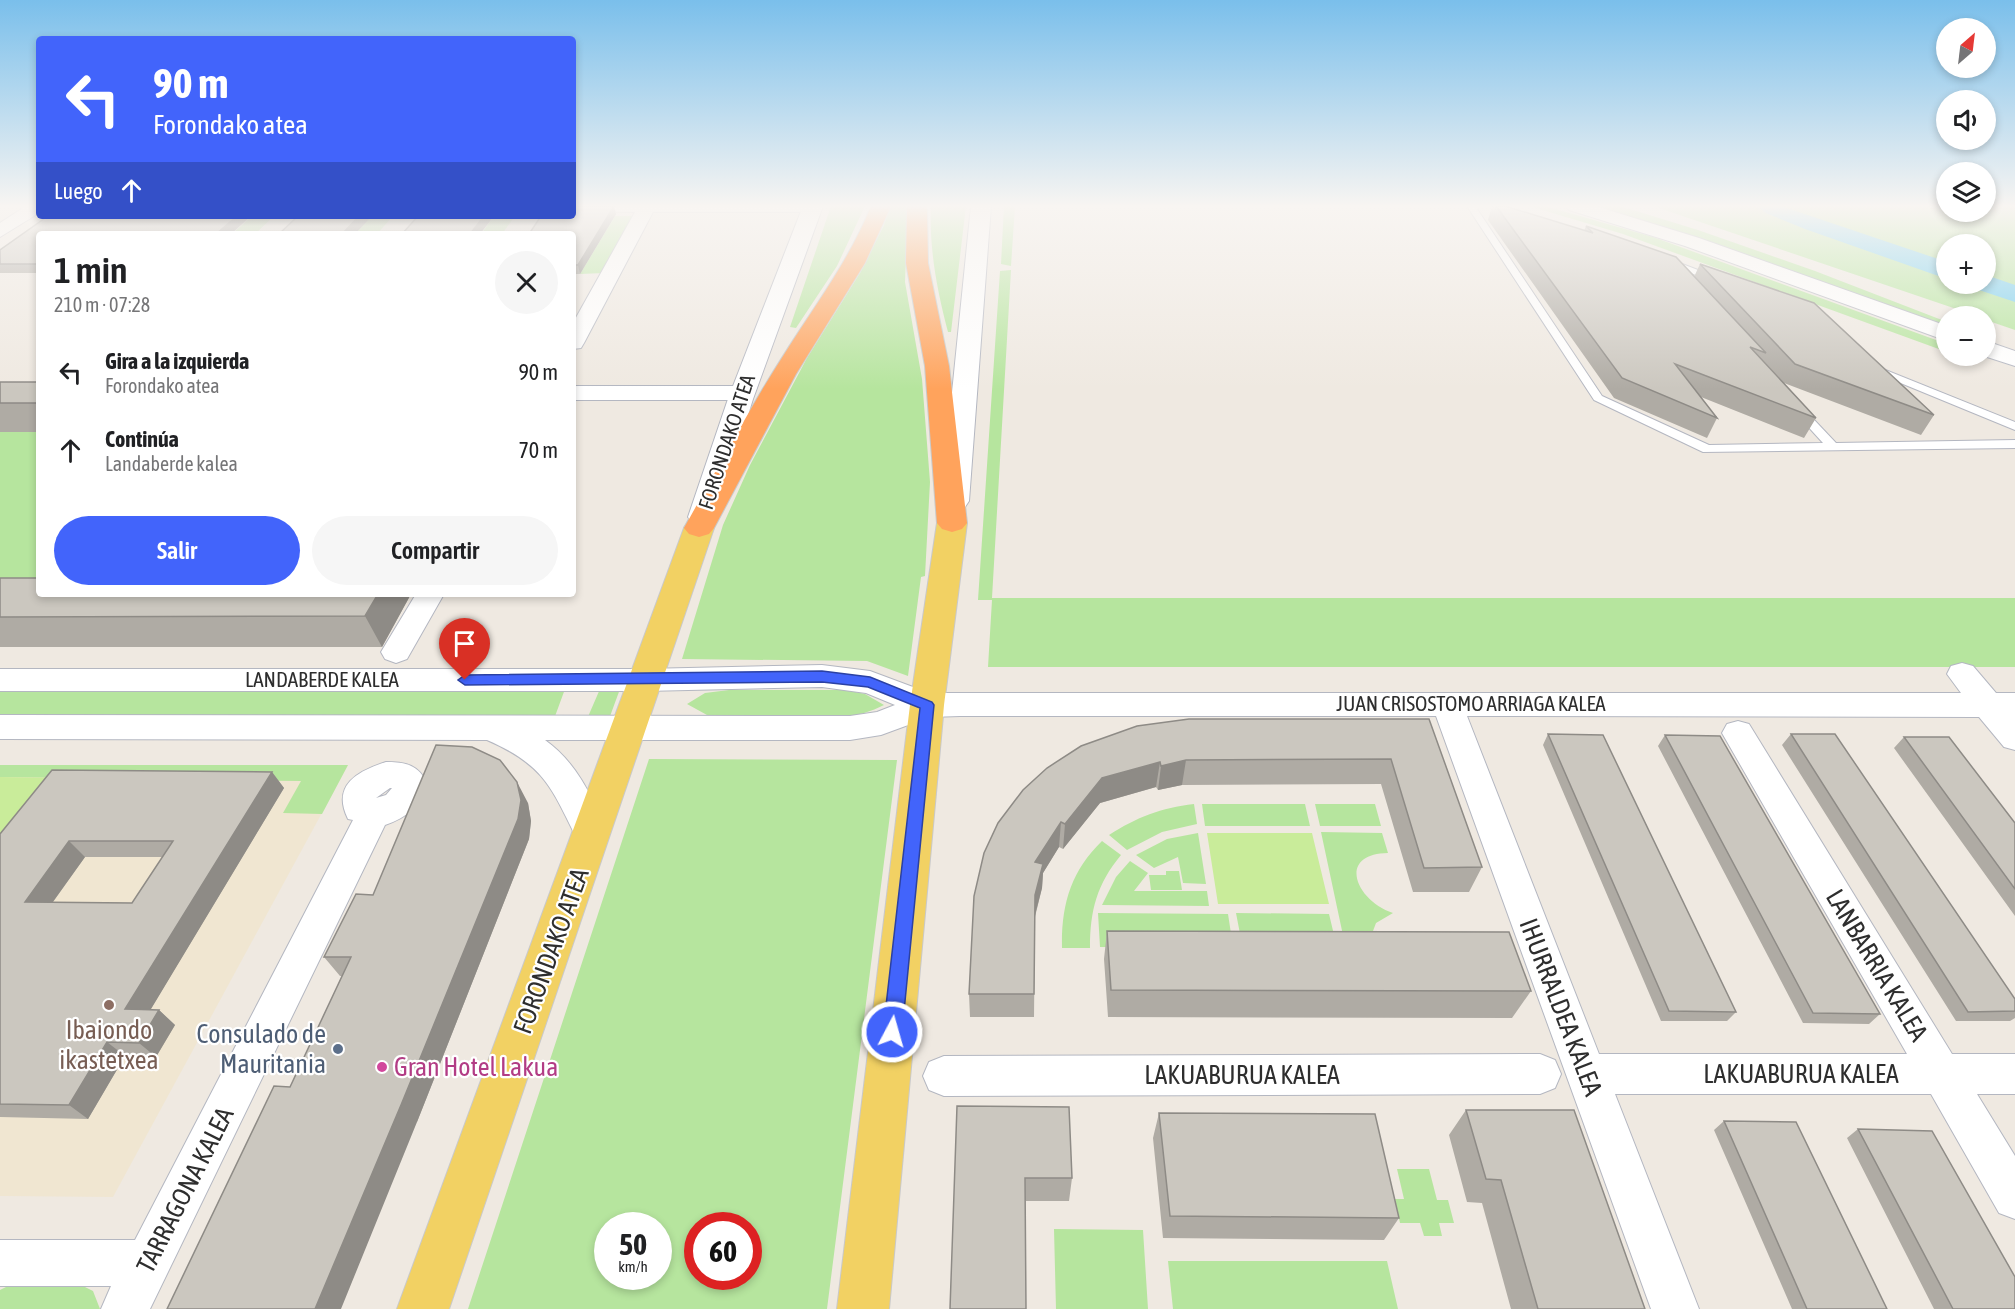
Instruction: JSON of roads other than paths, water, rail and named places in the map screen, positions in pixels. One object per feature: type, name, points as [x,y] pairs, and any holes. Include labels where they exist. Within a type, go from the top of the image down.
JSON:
[{"type":"highway","points":[[699,528],[760,415],[850,267]]},
{"type":"highway","points":[[918,267],[937,366],[952,523]]},
{"type":"main road","name":"FORONDAKO ATEA","points":[[423,1309],[699,528],[720,451],[789,267]]},
{"type":"main road","points":[[863,1309],[927,705],[952,523],[975,267]]},
{"type":"main road","points":[[1762,267],[1936,330]]},
{"type":"main road","points":[[1808,267],[1936,311]]},
{"type":"main road","points":[[1996,332],[2015,339]]},
{"type":"main road","points":[[1996,352],[2015,359]]},
{"type":"street","points":[[576,337],[614,267]]},
{"type":"street","points":[[576,393],[741,393]]},
{"type":"street","points":[[396,652],[428,597]]},
{"type":"street","points":[[1962,674],[2007,721]]},
{"type":"street","points":[[645,680],[851,678],[870,682],[927,705]]},
{"type":"street","name":"LANDABERDE KALEA","points":[[0,680],[645,680]]},
{"type":"street","name":"JUAN CRISOSTOMO ARRIAGA KALEA","points":[[927,705],[1447,704],[2007,721]]},
{"type":"street","name":"IHURRALDEA KALEA","points":[[1447,704],[1675,1309]]},
{"type":"street","points":[[0,727],[850,728],[881,723],[927,705]]},
{"type":"street","points":[[487,727],[521,740],[551,761],[562,774],[592,835]]},
{"type":"street","name":"LANBARRIA KALEA","points":[[1738,733],[2015,1197]]},
{"type":"street","name":"TARRAGONA KALEA","points":[[125,1309],[373,814]]},
{"type":"street","name":"LAKUABURUA KALEA","points":[[944,1076],[1540,1074]]},
{"type":"street","name":"LAKUABURUA KALEA","points":[[1586,1074],[2015,1074]]},
{"type":"street","points":[[0,1263],[149,1263]]},
{"type":"lane","points":[[1515,267],[1598,398],[1707,449],[2015,444]]},
{"type":"lane","points":[[1668,267],[1676,276]]},
{"type":"lane","points":[[1683,267],[1724,282]]},
{"type":"lane","points":[[1861,359],[1869,367],[2015,426]]},
{"type":"lane","points":[[1793,404],[1833,447]]},
{"type":"water","points":[[1913,267],[1936,267],[1936,275]]},
{"type":"water","points":[[1996,278],[2015,285],[2015,302],[1991,294],[1996,294]]},
{"type":"place","name":"Ibaiondo ikastetxea","points":[[109,1005]]},
{"type":"place","name":"Consulado de Mauritania","points":[[338,1049]]},
{"type":"place","name":"Gran Hotel Lakua","points":[[382,1067]]}]
